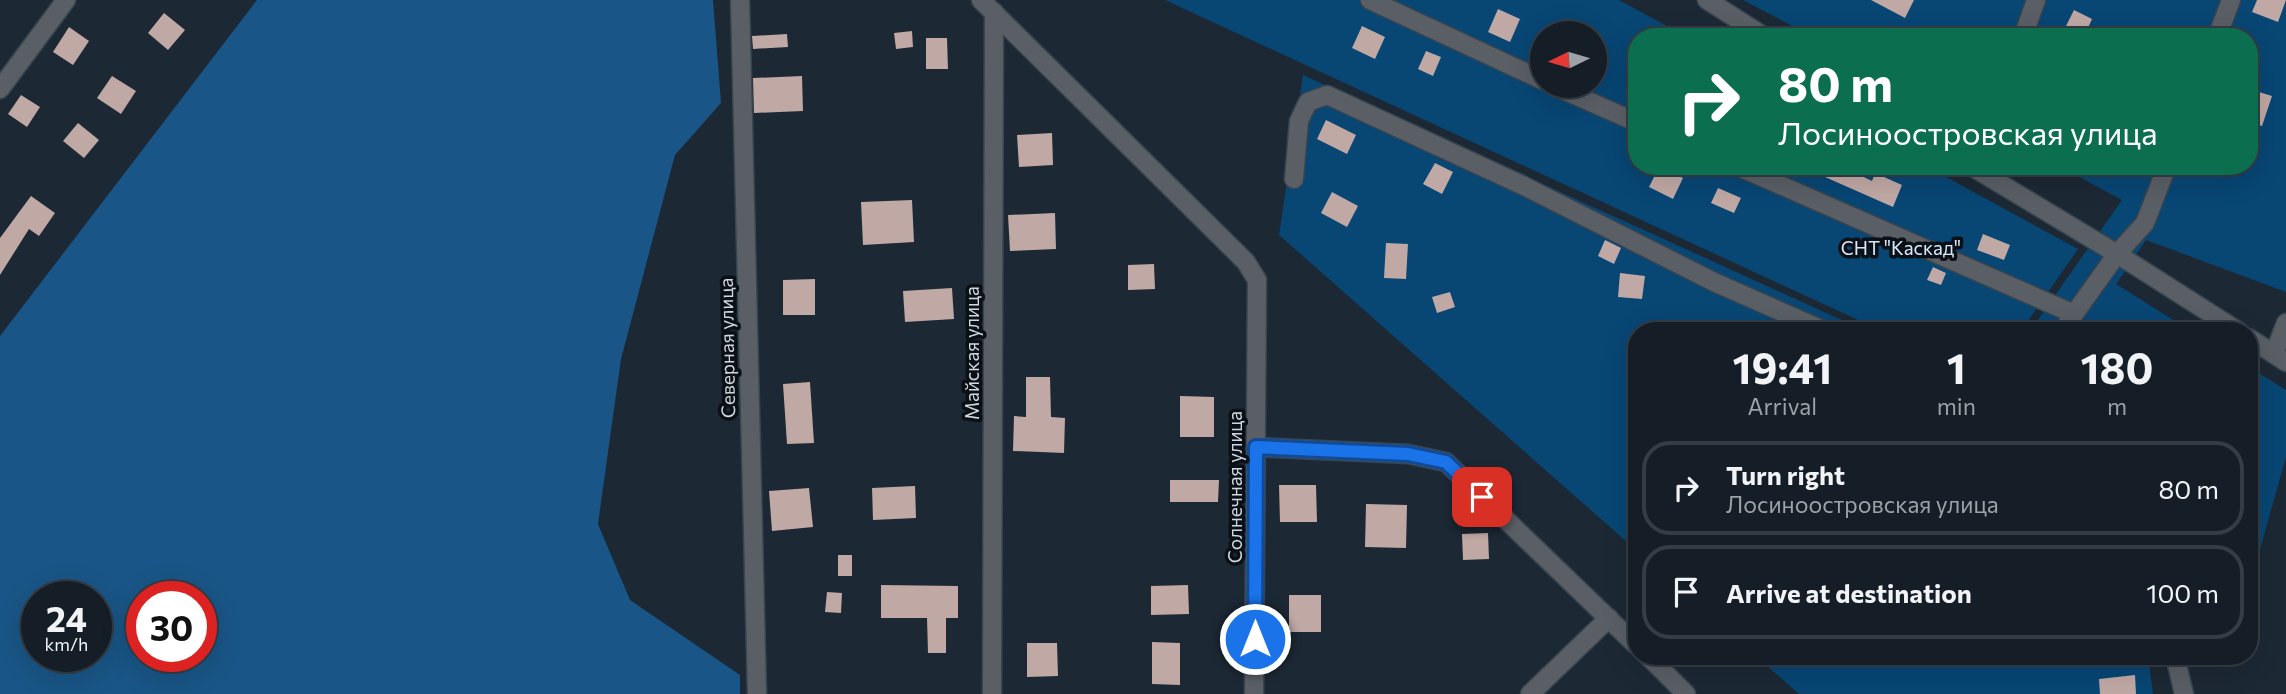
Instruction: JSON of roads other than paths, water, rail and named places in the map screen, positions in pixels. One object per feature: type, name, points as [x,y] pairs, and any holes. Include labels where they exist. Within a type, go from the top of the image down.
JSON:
[{"type":"street","points":[[0,89],[66,0]]},
{"type":"street","name":"Северная улица","points":[[740,0],[757,694]]},
{"type":"street","points":[[1370,0],[1530,74]]},
{"type":"street","points":[[1707,0],[1752,28]]},
{"type":"street","points":[[2026,28],[2036,0]]},
{"type":"street","points":[[2220,28],[2231,0]]},
{"type":"street","name":"Солнечная улица","points":[[988,6],[1246,262],[1257,280],[1254,694]]},
{"type":"street","name":"Майская улица","points":[[988,6],[992,694]]},
{"type":"street","points":[[1294,179],[1299,121],[1308,102],[1327,95],[1524,186],[1714,282],[1805,322]]},
{"type":"street","points":[[1581,98],[1628,118]]},
{"type":"street","points":[[1757,175],[2074,314]]},
{"type":"street","points":[[1986,175],[2224,322]]},
{"type":"street","points":[[2069,322],[2117,254],[2145,223],[2164,175]]},
{"type":"street","points":[[2258,344],[2280,358],[2286,323]]},
{"type":"street","points":[[1256,447],[1408,454],[1446,462],[1628,637]]},
{"type":"street","points":[[1530,694],[1609,618]]},
{"type":"street","points":[[1657,665],[1686,694]]},
{"type":"street","points":[[2177,665],[2184,694]]},
{"type":"park label","name":"СНТ \"Каскад\"","points":[[1901,248]]}]
